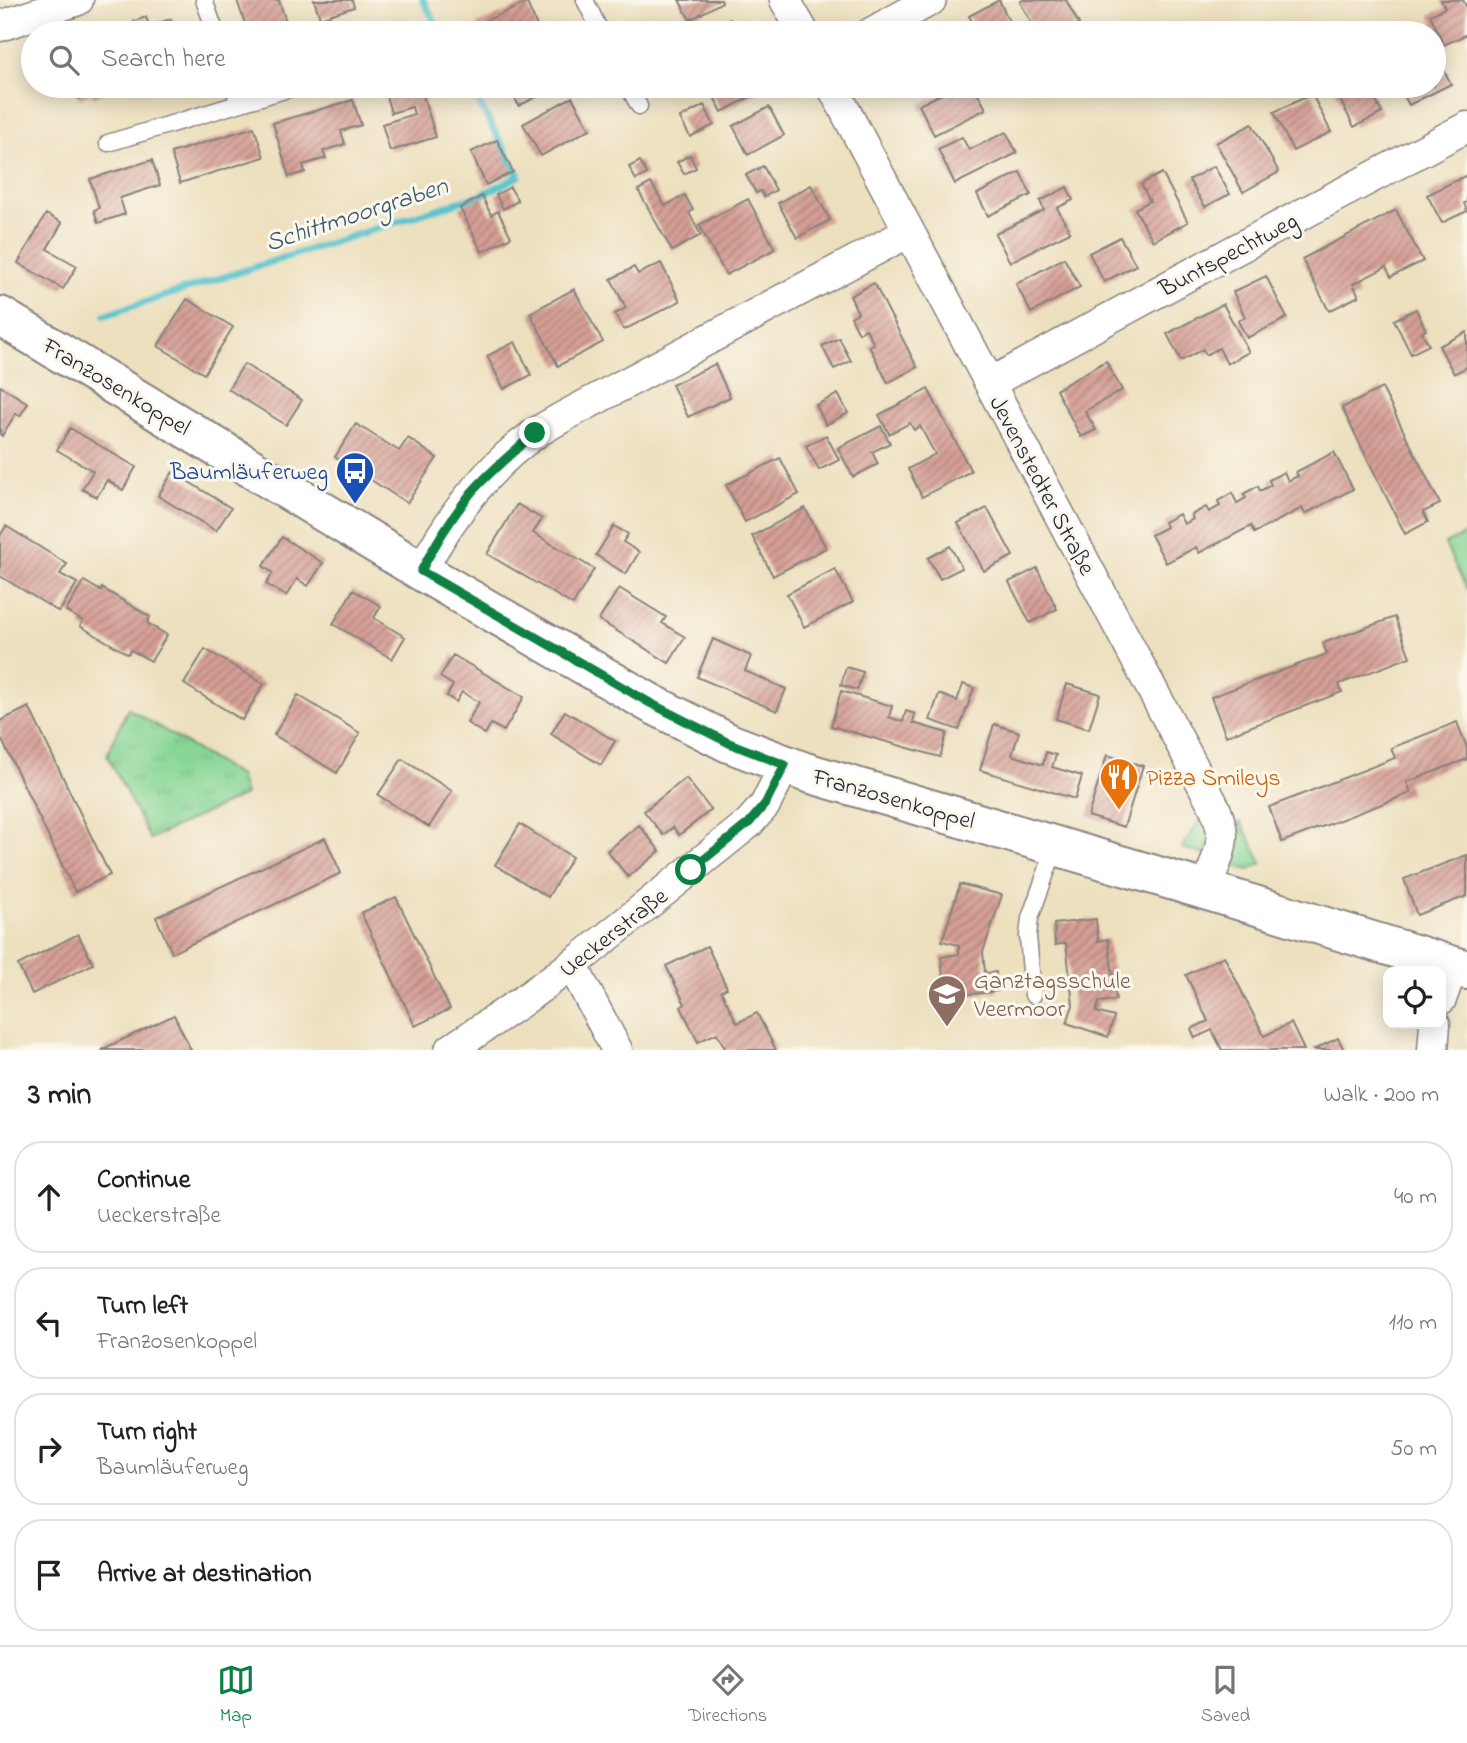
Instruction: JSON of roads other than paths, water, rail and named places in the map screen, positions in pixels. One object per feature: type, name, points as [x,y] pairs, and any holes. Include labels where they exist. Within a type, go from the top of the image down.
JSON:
[{"type":"street","points":[[0,26],[78,0]]},
{"type":"street","points":[[785,0],[797,21]]},
{"type":"street","points":[[893,21],[931,0]]},
{"type":"street","name":"Jevenstedter Straße","points":[[838,98],[1215,808],[1221,823],[1222,836],[1205,890]]},
{"type":"street","name":"Buntspechtweg","points":[[990,383],[1467,127]]},
{"type":"street","points":[[421,571],[472,492],[535,433],[909,232]]},
{"type":"street","name":"Franzosenkoppel","points":[[0,316],[421,571],[650,703],[729,743],[805,772],[1205,890],[1453,978]]},
{"type":"street","name":"Ueckerstraße","points":[[450,1050],[572,965],[749,823],[765,804],[785,765]]},
{"type":"street","points":[[572,965],[617,1050]]},
{"type":"street","points":[[1433,1050],[1435,1029]]},
{"type":"lane","points":[[204,0],[212,21]]},
{"type":"lane","points":[[584,0],[595,21]]},
{"type":"lane","points":[[237,98],[239,103]]},
{"type":"lane","points":[[108,143],[256,98]]},
{"type":"lane","points":[[635,98],[639,106]]},
{"type":"lane","points":[[1033,995],[1028,936],[1030,918],[1056,845]]},
{"type":"waterway","name":"Schittmoorgraben","points":[[423,0],[434,21]]},
{"type":"waterway","name":"Schittmoorgraben","points":[[105,315],[481,195],[519,176],[477,98]]},
{"type":"place","name":"Baumläuferweg","points":[[355,505]]},
{"type":"place","name":"Pizza Smileys","points":[[1119,811]]},
{"type":"place","name":"Ganztagsschule Veermoor","points":[[947,1028]]}]
